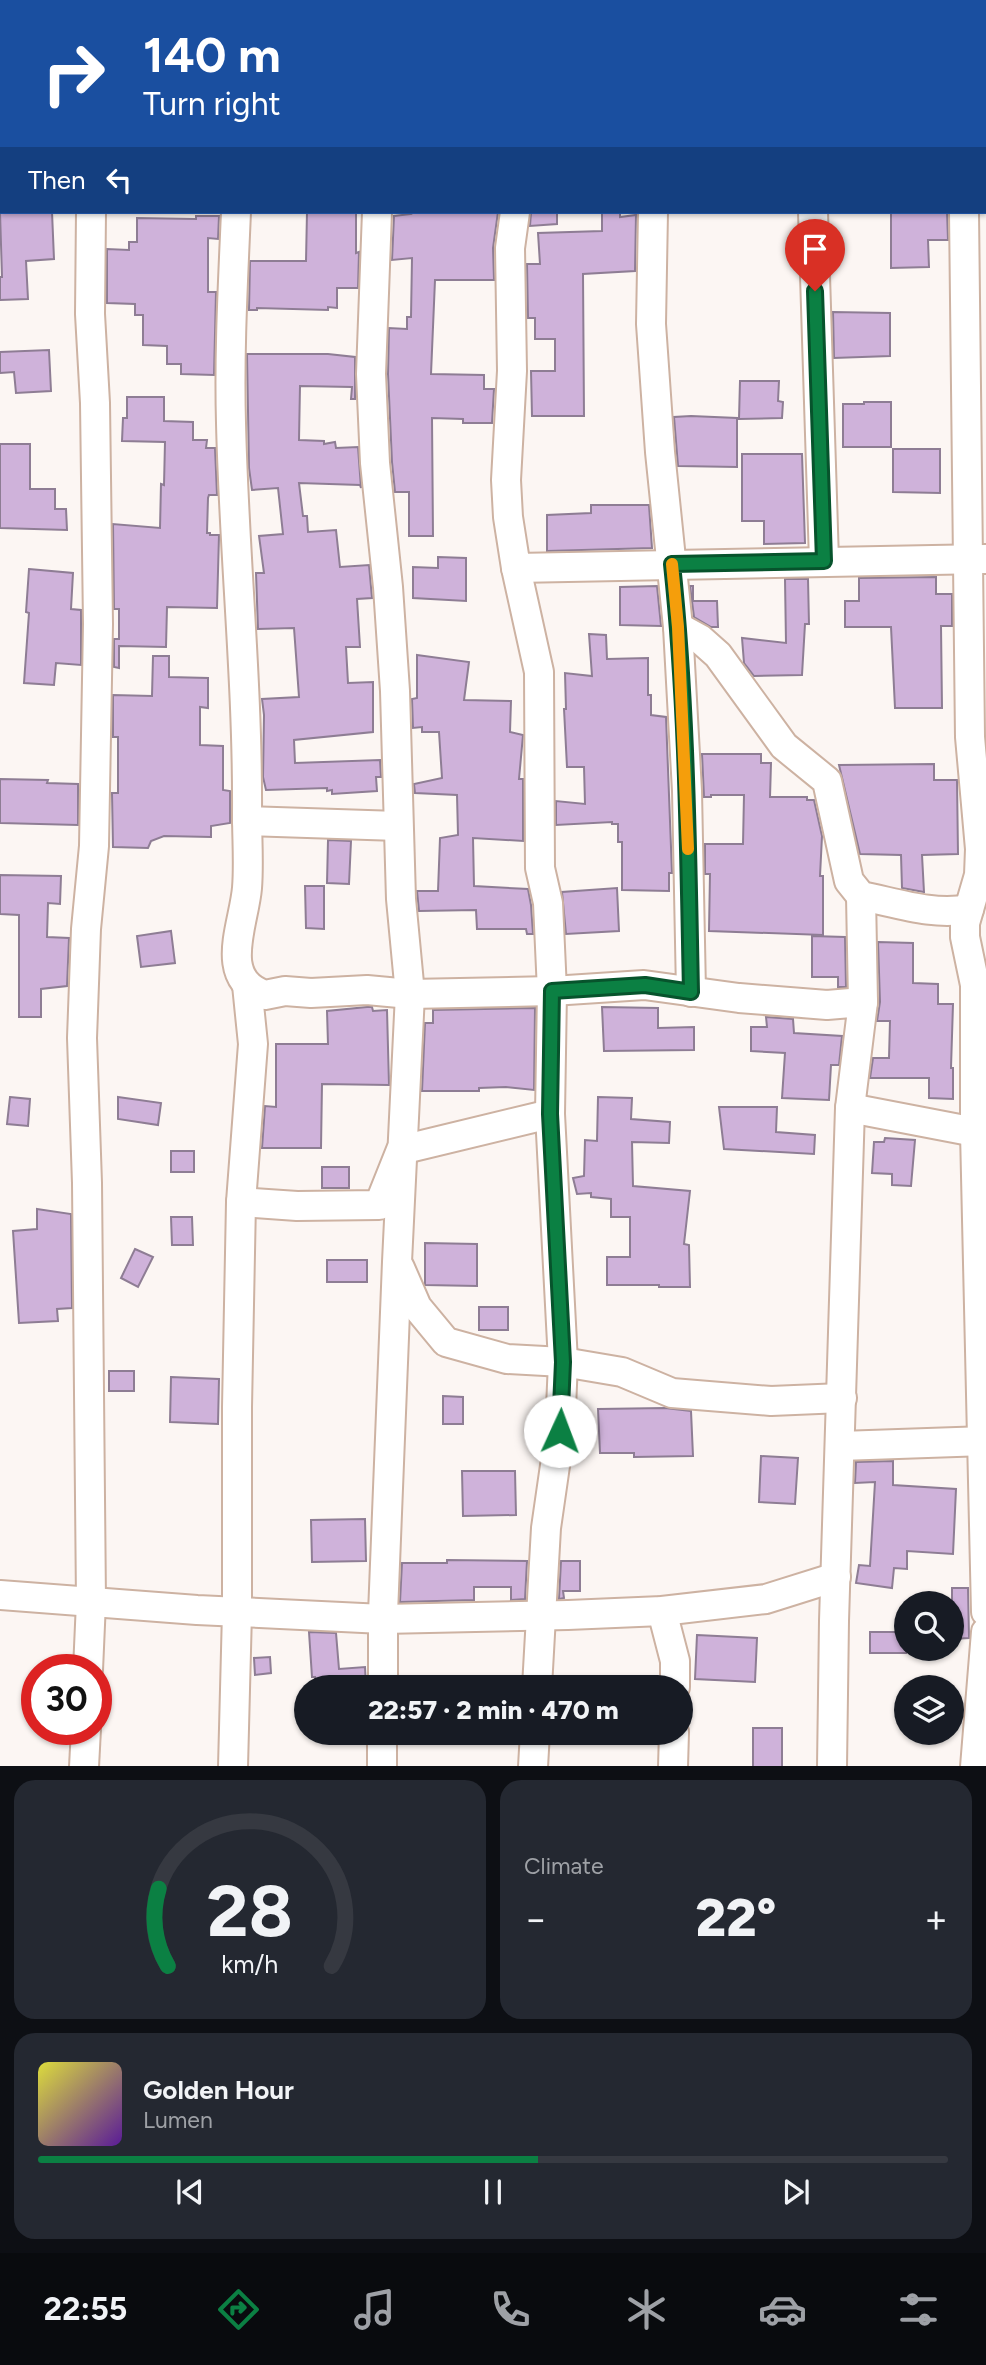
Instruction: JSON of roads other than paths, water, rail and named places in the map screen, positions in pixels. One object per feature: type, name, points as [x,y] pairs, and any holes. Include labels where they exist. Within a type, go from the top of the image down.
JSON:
[{"type":"street","points":[[89,1654],[91,1602],[87,1183],[82,1038],[86,929],[94,846],[97,624],[96,429],[90,314],[91,214]]},
{"type":"street","points":[[233,1766],[241,1202],[253,1044],[247,985],[237,965],[236,949],[247,889],[247,757],[231,421],[231,323],[236,214]]},
{"type":"street","points":[[377,214],[371,374],[375,463],[388,587],[395,691],[401,899],[410,994],[401,1150],[383,1675]]},
{"type":"street","points":[[514,214],[510,248],[512,372],[506,480],[508,517],[516,568],[539,673],[540,868],[548,903],[552,991],[550,1114],[563,1362],[560,1431],[545,1528],[538,1675]]},
{"type":"street","points":[[653,214],[651,324],[660,452],[678,627],[687,791],[691,992]]},
{"type":"street","points":[[813,214],[824,561]]},
{"type":"street","points":[[964,214],[976,559],[970,737],[980,849],[979,875],[969,909],[965,937],[975,985],[980,1132],[986,1612]]},
{"type":"street","points":[[516,568],[976,559]]},
{"type":"street","points":[[678,627],[700,639],[718,655],[785,746],[827,781],[849,881],[861,896],[863,1002],[849,1108],[832,1766]]},
{"type":"street","points":[[247,821],[398,826]]},
{"type":"street","points":[[861,896],[931,911],[954,912],[969,909]]},
{"type":"street","points":[[247,985],[265,995],[285,991],[311,993],[367,990],[410,994],[552,991],[645,985],[827,1005],[863,1002]]},
{"type":"street","points":[[849,1108],[980,1132]]},
{"type":"street","points":[[401,1150],[550,1114]]},
{"type":"street","points":[[241,1202],[297,1206],[379,1205],[401,1150]]},
{"type":"street","points":[[397,1262],[417,1307],[446,1342],[507,1359],[563,1362],[622,1372],[672,1392],[771,1401],[842,1398]]},
{"type":"street","points":[[841,1446],[984,1441]]},
{"type":"street","points":[[0,1595],[237,1612],[383,1619],[540,1616],[662,1611],[765,1599],[836,1577]]},
{"type":"street","points":[[662,1611],[675,1661],[675,1675]]},
{"type":"street","points":[[975,1766],[986,1632]]},
{"type":"street","points":[[84,1766],[85,1745]]},
{"type":"street","points":[[382,1745],[382,1766]]},
{"type":"street","points":[[533,1766],[534,1745]]},
{"type":"street","points":[[673,1766],[674,1745]]}]
